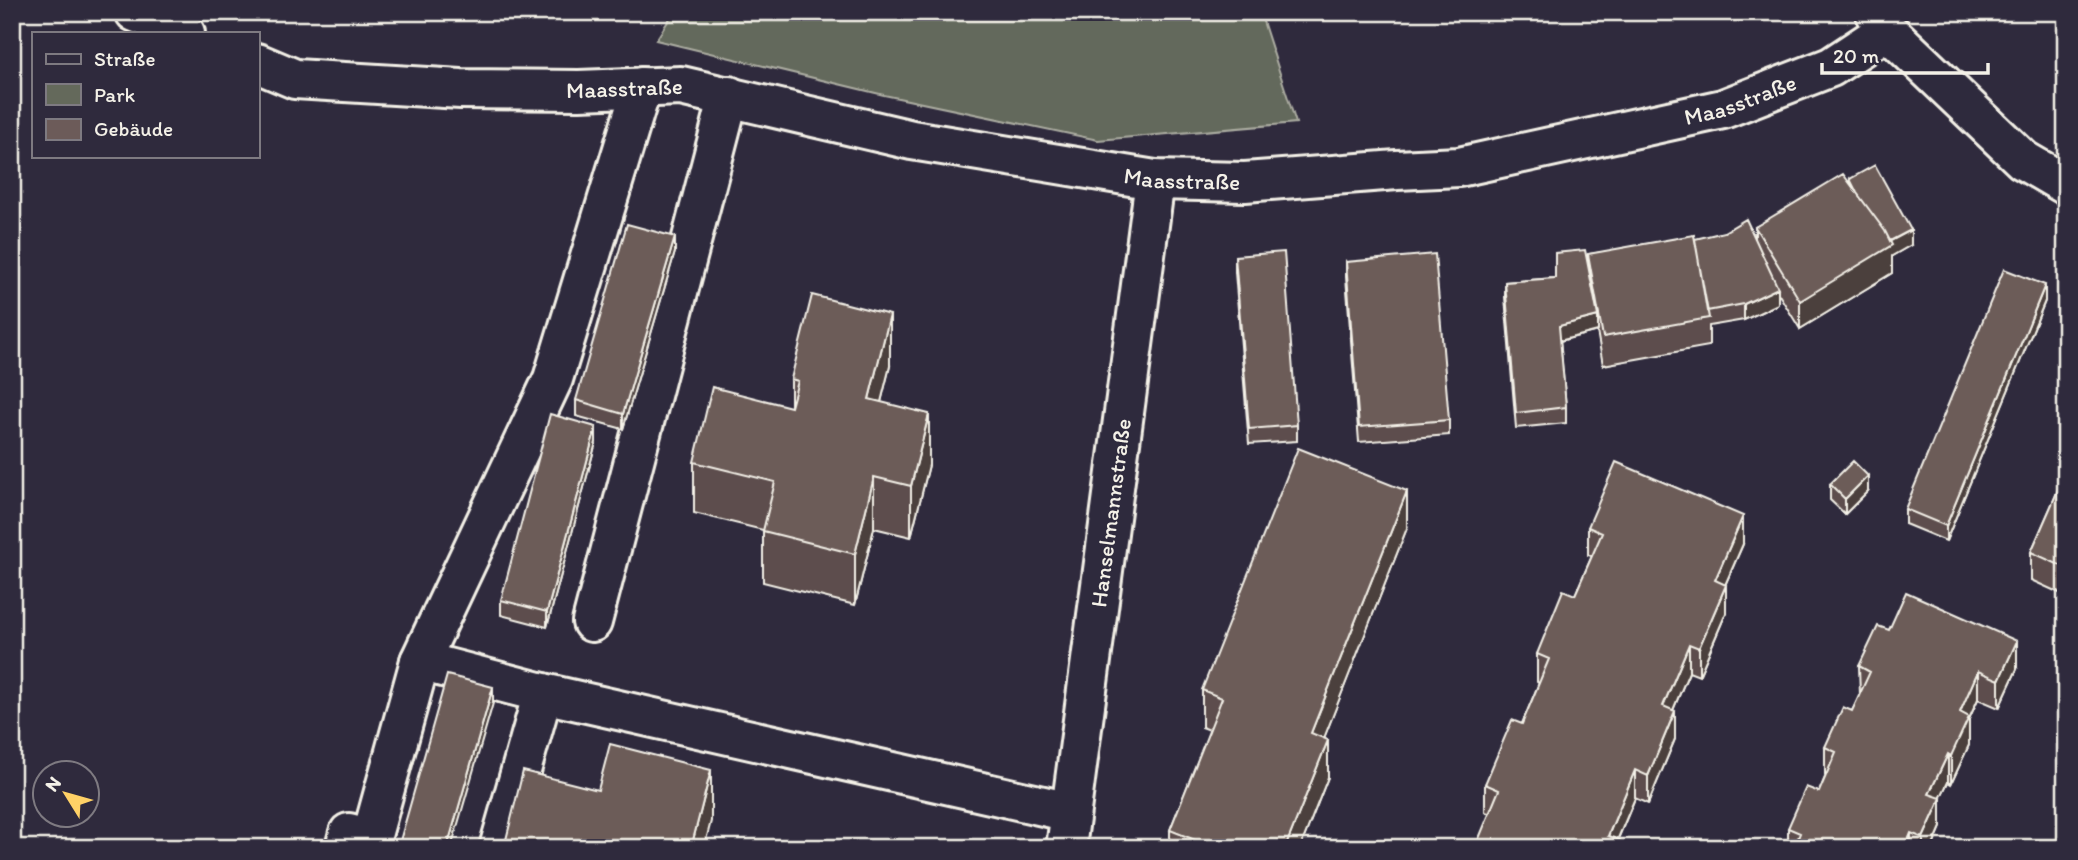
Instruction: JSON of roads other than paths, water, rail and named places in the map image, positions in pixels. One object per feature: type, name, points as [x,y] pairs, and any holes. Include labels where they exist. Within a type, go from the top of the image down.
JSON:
[{"type":"street","points":[[135,12],[183,32]]},
{"type":"street","points":[[1881,21],[2023,160],[2066,185]]},
{"type":"street","name":"Maasstraße","points":[[259,64],[295,79],[461,89],[579,90],[681,86],[912,140],[1155,180],[1245,182],[1459,167],[1723,109],[1831,67],[1881,21]]},
{"type":"street","points":[[345,848],[349,833],[371,839],[420,661],[553,379],[642,87]]},
{"type":"street","points":[[592,622],[729,96]]},
{"type":"street","name":"Hanselmannstraße","points":[[1068,830],[1155,180]]},
{"type":"street","points":[[420,661],[1068,830]]},
{"type":"street","points":[[499,848],[543,693]]}]
